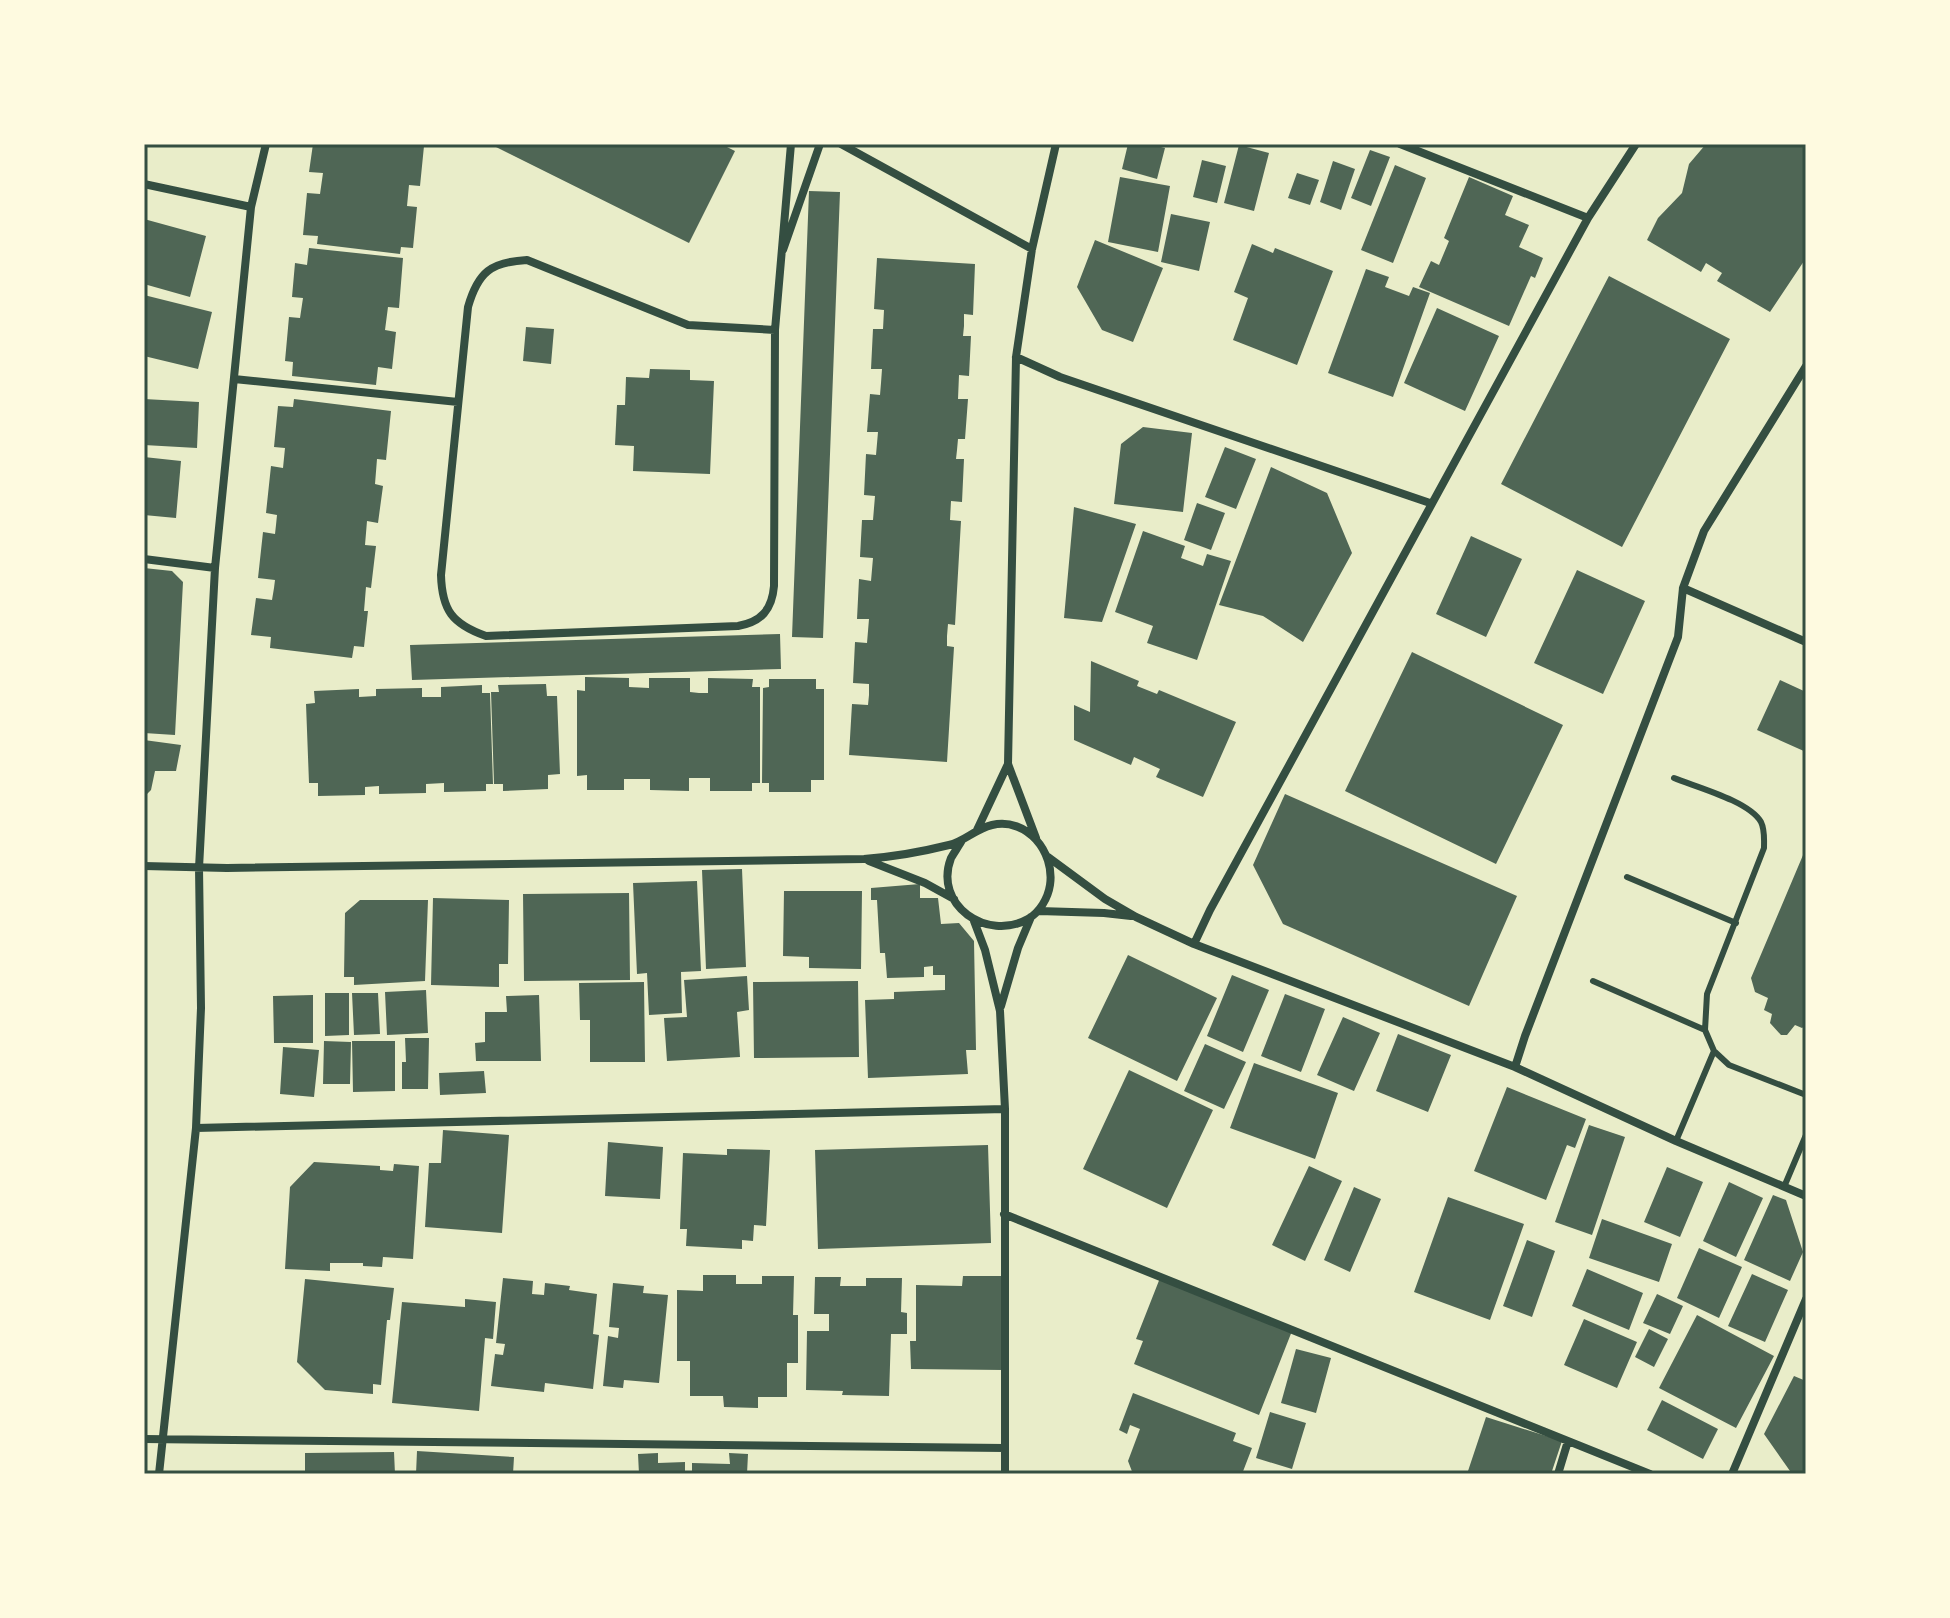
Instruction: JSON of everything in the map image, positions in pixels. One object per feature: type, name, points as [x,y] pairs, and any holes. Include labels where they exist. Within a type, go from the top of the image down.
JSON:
[{"type":"street","points":[[159,1474],[196,1128],[201,1008],[199,868],[215,568],[251,207],[266,144]]},
{"type":"street","points":[[775,330],[688,325],[527,260],[505,262],[487,271],[474,287],[468,307],[441,575],[442,596],[450,615],[466,629],[486,636],[738,626],[753,623],[765,614],[773,601],[774,586],[775,330],[791,144]]},
{"type":"street","points":[[780,258],[820,144]]},
{"type":"street","points":[[841,144],[1032,249]]},
{"type":"street","points":[[1056,144],[1032,249],[1016,357],[1008,764],[1036,838],[1048,857],[1075,879],[1136,917],[1194,944],[1515,1067],[1676,1141],[1806,1196]]},
{"type":"street","points":[[1400,144],[1588,218]]},
{"type":"street","points":[[1194,944],[1430,503],[1588,218],[1636,144]]},
{"type":"street","points":[[144,184],[251,207]]},
{"type":"street","points":[[1016,357],[1060,377],[1430,503]]},
{"type":"street","points":[[1515,1067],[1678,637],[1683,588],[1704,531],[1806,366]]},
{"type":"street","points":[[234,379],[458,402]]},
{"type":"street","points":[[144,559],[215,568]]},
{"type":"street","points":[[1683,588],[1806,642]]},
{"type":"street","points":[[977,830],[1008,764]]},
{"type":"street","points":[[1036,838],[1017,827],[997,824],[977,830],[961,842],[951,859],[949,879],[954,899],[962,911],[974,921],[993,927],[1013,926],[1035,914],[1104,913],[1136,917]]},
{"type":"street","points":[[144,866],[199,868],[864,859],[897,857],[961,842]]},
{"type":"street","points":[[1000,1011],[1018,948],[1049,894],[1052,876],[1048,857]]},
{"type":"street","points":[[864,859],[905,874],[954,899]]},
{"type":"street","points":[[974,921],[1000,1011],[1005,1109],[1005,1474]]},
{"type":"street","points":[[196,1128],[1005,1109]]},
{"type":"street","points":[[1004,1214],[1650,1474]]},
{"type":"street","points":[[1732,1474],[1806,1299]]},
{"type":"street","points":[[144,1439],[1005,1448]]},
{"type":"street","points":[[1558,1474],[1568,1441]]},
{"type":"lane","points":[[1674,778],[1740,804],[1761,822],[1764,848],[1707,994],[1705,1030],[1714,1051],[1729,1065],[1806,1095]]},
{"type":"lane","points":[[1627,877],[1736,923]]},
{"type":"lane","points":[[1593,981],[1705,1030]]},
{"type":"lane","points":[[1676,1141],[1714,1051]]},
{"type":"lane","points":[[1784,1187],[1806,1135]]},
{"type":"building","points":[[313,144],[424,146],[420,186],[409,185],[407,206],[417,207],[413,248],[401,247],[400,254],[317,244],[318,236],[303,235],[307,193],[320,194],[323,173],[309,172]]},
{"type":"building","points":[[495,144],[721,144],[735,151],[689,243]]},
{"type":"building","points":[[1128,144],[1165,148],[1157,179],[1122,169]]},
{"type":"building","points":[[1706,144],[1806,144],[1806,258],[1770,312],[1717,281],[1722,273],[1706,263],[1701,272],[1647,240],[1658,218],[1682,193],[1689,164]]},
{"type":"building","points":[[1239,145],[1269,153],[1254,211],[1224,203]]},
{"type":"building","points":[[1370,150],[1390,157],[1371,206],[1351,198]]},
{"type":"building","points":[[1202,160],[1226,166],[1217,203],[1193,197]]},
{"type":"building","points":[[1333,161],[1355,169],[1341,210],[1320,202]]},
{"type":"building","points":[[1395,165],[1426,178],[1393,263],[1361,250]]},
{"type":"building","points":[[1297,173],[1319,180],[1310,205],[1288,198]]},
{"type":"building","points":[[1120,177],[1170,186],[1158,252],[1108,242]]},
{"type":"building","points":[[1469,177],[1513,196],[1505,215],[1529,225],[1519,247],[1543,258],[1535,278],[1531,276],[1509,326],[1419,287],[1431,261],[1439,265],[1449,241],[1444,238]]},
{"type":"building","points":[[809,191],[840,192],[823,638],[792,637]]},
{"type":"building","points":[[1171,214],[1210,222],[1199,271],[1161,262]]},
{"type":"building","points":[[144,219],[206,236],[190,297],[144,284]]},
{"type":"building","points":[[1095,240],[1163,268],[1133,342],[1102,330],[1077,287]]},
{"type":"building","points":[[1252,244],[1273,253],[1275,248],[1333,271],[1297,365],[1233,340],[1248,298],[1234,292]]},
{"type":"building","points":[[309,248],[403,258],[399,308],[388,307],[385,330],[396,332],[392,369],[378,367],[376,385],[292,376],[293,362],[285,361],[289,317],[300,318],[303,298],[292,297],[295,263],[307,265]]},
{"type":"building","points":[[877,258],[975,264],[973,315],[964,314],[963,336],[971,336],[969,376],[959,375],[958,399],[968,399],[965,439],[958,439],[956,459],[964,459],[962,502],[951,501],[950,520],[961,521],[955,625],[948,624],[947,636],[947,646],[954,647],[947,762],[849,755],[852,704],[868,705],[869,695],[869,684],[853,683],[855,642],[867,643],[869,619],[857,619],[859,579],[871,581],[873,558],[860,557],[862,520],[873,520],[875,496],[864,495],[866,454],[876,455],[878,432],[867,432],[870,394],[880,395],[882,369],[871,369],[873,329],[883,329],[884,310],[874,309]]},
{"type":"building","points":[[1366,269],[1389,277],[1385,287],[1409,296],[1413,287],[1430,293],[1393,397],[1328,373]]},
{"type":"building","points":[[1609,276],[1730,339],[1622,547],[1501,484]]},
{"type":"building","points":[[144,295],[212,312],[198,369],[144,356]]},
{"type":"building","points":[[1437,308],[1499,336],[1465,411],[1404,383]]},
{"type":"building","points":[[526,327],[554,329],[551,364],[523,361]]},
{"type":"building","points":[[650,369],[690,370],[690,380],[714,381],[710,474],[633,471],[634,446],[615,445],[617,405],[625,405],[626,377],[649,378]]},
{"type":"building","points":[[144,399],[199,402],[197,448],[144,445]]},
{"type":"building","points":[[294,399],[391,411],[386,460],[377,459],[375,484],[383,486],[378,523],[367,521],[365,545],[376,546],[371,588],[366,587],[364,611],[368,611],[364,647],[354,646],[352,658],[270,648],[271,637],[251,635],[256,598],[272,600],[275,580],[258,578],[263,532],[275,534],[277,515],[266,513],[271,466],[283,468],[285,448],[274,447],[278,406],[293,407]]},
{"type":"building","points":[[1143,427],[1192,433],[1183,512],[1114,504],[1121,444]]},
{"type":"building","points":[[1225,447],[1256,459],[1236,509],[1205,497]]},
{"type":"building","points":[[144,457],[181,461],[176,518],[144,515]]},
{"type":"building","points":[[1271,467],[1327,493],[1352,553],[1303,642],[1263,616],[1219,605]]},
{"type":"building","points":[[1197,503],[1225,513],[1211,550],[1184,540]]},
{"type":"building","points":[[1074,507],[1136,524],[1102,622],[1064,618]]},
{"type":"building","points":[[1143,531],[1185,546],[1181,558],[1203,566],[1207,554],[1231,561],[1197,660],[1147,643],[1153,626],[1115,612]]},
{"type":"building","points":[[1471,536],[1522,559],[1486,637],[1436,614]]},
{"type":"building","points":[[144,568],[172,571],[183,582],[175,735],[144,733]]},
{"type":"building","points":[[1577,570],[1645,601],[1603,694],[1534,663]]},
{"type":"building","points":[[780,634],[781,669],[412,680],[410,645]]},
{"type":"building","points":[[1412,652],[1563,725],[1496,864],[1345,791]]},
{"type":"building","points":[[1091,661],[1139,681],[1137,686],[1157,694],[1159,690],[1236,722],[1203,797],[1156,777],[1160,769],[1134,757],[1131,765],[1074,740],[1074,705],[1090,712]]},
{"type":"building","points":[[585,677],[629,678],[629,687],[649,688],[649,678],[690,678],[690,692],[699,693],[708,693],[708,678],[753,679],[752,687],[760,687],[760,783],[752,783],[752,791],[710,791],[710,778],[689,778],[689,791],[650,790],[650,779],[624,779],[624,790],[587,790],[587,775],[577,776],[577,690],[585,691]]},
{"type":"building","points":[[769,679],[816,679],[816,689],[824,689],[824,780],[811,780],[811,792],[769,792],[769,783],[762,783],[763,688],[769,687]]},
{"type":"building","points":[[1780,680],[1806,692],[1806,752],[1757,730]]},
{"type":"building","points":[[546,684],[547,696],[557,696],[560,774],[548,775],[548,789],[503,791],[503,784],[494,784],[491,692],[499,692],[498,685]]},
{"type":"building","points":[[482,685],[482,693],[490,693],[493,784],[486,784],[486,791],[444,792],[444,783],[426,784],[426,793],[379,794],[379,786],[365,787],[365,795],[318,796],[318,783],[309,783],[306,704],[315,703],[314,691],[359,689],[359,697],[376,696],[376,689],[422,688],[422,697],[441,697],[441,687]]},
{"type":"building","points":[[144,740],[181,745],[176,771],[155,771],[151,790],[144,797]]},
{"type":"building","points":[[1285,794],[1517,896],[1469,1006],[1283,924],[1253,865]]},
{"type":"building","points":[[1806,848],[1806,1025],[1802,1028],[1795,1025],[1787,1035],[1781,1035],[1770,1023],[1772,1014],[1764,1010],[1768,998],[1755,992],[1751,978]]},
{"type":"building","points":[[742,869],[746,967],[706,969],[702,870]]},
{"type":"building","points":[[697,881],[701,971],[681,972],[682,1013],[649,1015],[647,973],[637,974],[633,883]]},
{"type":"building","points":[[920,884],[920,898],[938,898],[941,924],[959,923],[974,941],[976,1050],[966,1050],[968,1074],[868,1078],[865,1000],[894,999],[894,992],[945,990],[945,975],[933,975],[933,966],[924,967],[924,977],[887,978],[885,953],[880,953],[877,900],[871,900],[871,888]]},
{"type":"building","points":[[784,891],[862,891],[861,969],[809,968],[809,957],[783,956]]},
{"type":"building","points":[[629,893],[630,980],[524,981],[523,894]]},
{"type":"building","points":[[433,898],[509,900],[508,964],[499,964],[499,987],[431,985]]},
{"type":"building","points":[[360,900],[428,900],[425,981],[354,985],[354,977],[344,977],[345,913]]},
{"type":"building","points":[[1128,955],[1217,998],[1177,1081],[1088,1038]]},
{"type":"building","points":[[1232,975],[1269,990],[1243,1052],[1207,1036]]},
{"type":"building","points":[[747,976],[749,1010],[737,1012],[740,1057],[667,1061],[664,1018],[687,1017],[684,980]]},
{"type":"building","points":[[858,981],[859,1057],[754,1058],[753,982]]},
{"type":"building","points":[[644,982],[645,1062],[590,1062],[590,1020],[580,1020],[579,983]]},
{"type":"building","points":[[426,990],[428,1033],[387,1035],[385,992]]},
{"type":"building","points":[[325,993],[349,993],[349,1035],[325,1036]]},
{"type":"building","points":[[352,993],[378,993],[380,1034],[354,1035]]},
{"type":"building","points":[[1285,994],[1325,1009],[1301,1072],[1261,1056]]},
{"type":"building","points":[[313,995],[313,1043],[274,1043],[273,996]]},
{"type":"building","points":[[539,995],[541,1061],[476,1061],[475,1043],[485,1042],[485,1012],[507,1012],[506,996]]},
{"type":"building","points":[[1343,1017],[1380,1033],[1354,1091],[1317,1075]]},
{"type":"building","points":[[1398,1034],[1451,1055],[1428,1112],[1376,1091]]},
{"type":"building","points":[[405,1038],[429,1038],[428,1089],[402,1089],[402,1062],[406,1062]]},
{"type":"building","points":[[324,1041],[351,1042],[350,1084],[323,1084]]},
{"type":"building","points":[[352,1041],[395,1041],[395,1091],[353,1092]]},
{"type":"building","points":[[1205,1044],[1246,1062],[1224,1109],[1184,1091]]},
{"type":"building","points":[[283,1047],[319,1050],[314,1097],[280,1094]]},
{"type":"building","points":[[1254,1063],[1338,1093],[1315,1159],[1230,1128]]},
{"type":"building","points":[[1129,1070],[1213,1110],[1167,1208],[1083,1169]]},
{"type":"building","points":[[484,1071],[486,1093],[440,1095],[439,1073]]},
{"type":"building","points":[[1507,1087],[1586,1119],[1575,1148],[1567,1145],[1546,1200],[1474,1171]]},
{"type":"building","points":[[1589,1125],[1625,1137],[1592,1235],[1555,1222]]},
{"type":"building","points":[[443,1130],[509,1135],[502,1233],[425,1227],[429,1163],[441,1163]]},
{"type":"building","points":[[608,1142],[663,1147],[660,1199],[605,1196]]},
{"type":"building","points":[[988,1145],[991,1243],[818,1249],[815,1150]]},
{"type":"building","points":[[727,1149],[770,1150],[766,1226],[754,1225],[753,1241],[742,1240],[742,1249],[686,1246],[687,1229],[680,1229],[683,1153],[727,1155]]},
{"type":"building","points":[[314,1162],[380,1166],[380,1170],[393,1171],[394,1164],[419,1166],[413,1259],[383,1257],[382,1267],[363,1266],[363,1263],[330,1263],[330,1271],[285,1269],[290,1187]]},
{"type":"building","points":[[1309,1166],[1342,1181],[1305,1261],[1272,1245]]},
{"type":"building","points":[[1667,1167],[1703,1182],[1680,1237],[1644,1222]]},
{"type":"building","points":[[1729,1182],[1763,1198],[1736,1257],[1703,1241]]},
{"type":"building","points":[[1354,1187],[1381,1199],[1350,1272],[1324,1260]]},
{"type":"building","points":[[1773,1195],[1786,1200],[1803,1252],[1790,1281],[1744,1260]]},
{"type":"building","points":[[1448,1197],[1524,1224],[1490,1320],[1414,1292]]},
{"type":"building","points":[[1602,1219],[1672,1244],[1659,1282],[1589,1258]]},
{"type":"building","points":[[1527,1240],[1555,1251],[1532,1317],[1503,1306]]},
{"type":"building","points":[[1699,1248],[1742,1267],[1719,1318],[1677,1298]]},
{"type":"building","points":[[1587,1269],[1643,1293],[1629,1330],[1572,1306]]},
{"type":"building","points":[[1752,1274],[1788,1290],[1765,1342],[1728,1326]]},
{"type":"building","points":[[703,1275],[736,1275],[736,1284],[762,1284],[762,1276],[794,1276],[793,1315],[798,1315],[798,1363],[787,1363],[787,1397],[758,1397],[758,1408],[724,1407],[723,1396],[690,1396],[690,1361],[677,1361],[677,1290],[703,1291]]},
{"type":"building","points":[[963,1276],[1001,1276],[1004,1370],[911,1369],[910,1341],[916,1341],[916,1285],[962,1286]]},
{"type":"building","points":[[815,1277],[841,1277],[840,1286],[866,1286],[866,1278],[902,1278],[901,1312],[907,1313],[907,1334],[891,1334],[889,1396],[806,1390],[807,1331],[829,1331],[829,1314],[814,1314]]},
{"type":"building","points":[[503,1278],[533,1281],[532,1294],[544,1295],[545,1283],[597,1294],[593,1334],[599,1335],[593,1389],[545,1383],[544,1392],[491,1386],[495,1354],[503,1355],[505,1344],[496,1343]]},
{"type":"building","points":[[1160,1278],[1292,1331],[1259,1415],[1134,1364],[1143,1341],[1136,1339]]},
{"type":"building","points":[[305,1279],[394,1288],[390,1320],[387,1320],[381,1385],[373,1384],[373,1394],[325,1390],[297,1362]]},
{"type":"building","points":[[613,1283],[644,1286],[643,1293],[668,1295],[659,1383],[624,1380],[623,1388],[603,1386],[608,1336],[618,1338],[619,1328],[609,1327]]},
{"type":"building","points":[[1657,1294],[1683,1306],[1670,1334],[1643,1323]]},
{"type":"building","points":[[465,1299],[496,1302],[493,1339],[485,1338],[479,1411],[392,1403],[402,1302],[465,1307]]},
{"type":"building","points":[[1697,1315],[1774,1356],[1736,1428],[1659,1388]]},
{"type":"building","points":[[1584,1319],[1637,1342],[1617,1388],[1564,1365]]},
{"type":"building","points":[[1649,1329],[1668,1339],[1654,1367],[1635,1357]]},
{"type":"building","points":[[1296,1349],[1331,1358],[1316,1413],[1281,1403]]},
{"type":"building","points":[[1794,1376],[1806,1381],[1806,1474],[1790,1471],[1764,1434]]},
{"type":"building","points":[[1133,1393],[1236,1433],[1233,1441],[1252,1448],[1242,1474],[1133,1474],[1128,1461],[1140,1429],[1130,1425],[1127,1434],[1119,1430]]},
{"type":"building","points":[[1662,1400],[1718,1429],[1703,1459],[1647,1430]]},
{"type":"building","points":[[1270,1412],[1306,1423],[1292,1469],[1256,1458]]},
{"type":"building","points":[[1486,1417],[1562,1441],[1551,1474],[1467,1474]]},
{"type":"building","points":[[417,1451],[514,1457],[513,1474],[416,1474]]},
{"type":"building","points":[[394,1452],[395,1474],[305,1474],[305,1453]]},
{"type":"building","points":[[658,1453],[658,1463],[685,1462],[685,1474],[639,1474],[638,1454]]},
{"type":"building","points":[[729,1453],[748,1454],[747,1474],[692,1474],[692,1463],[730,1464]]}]
